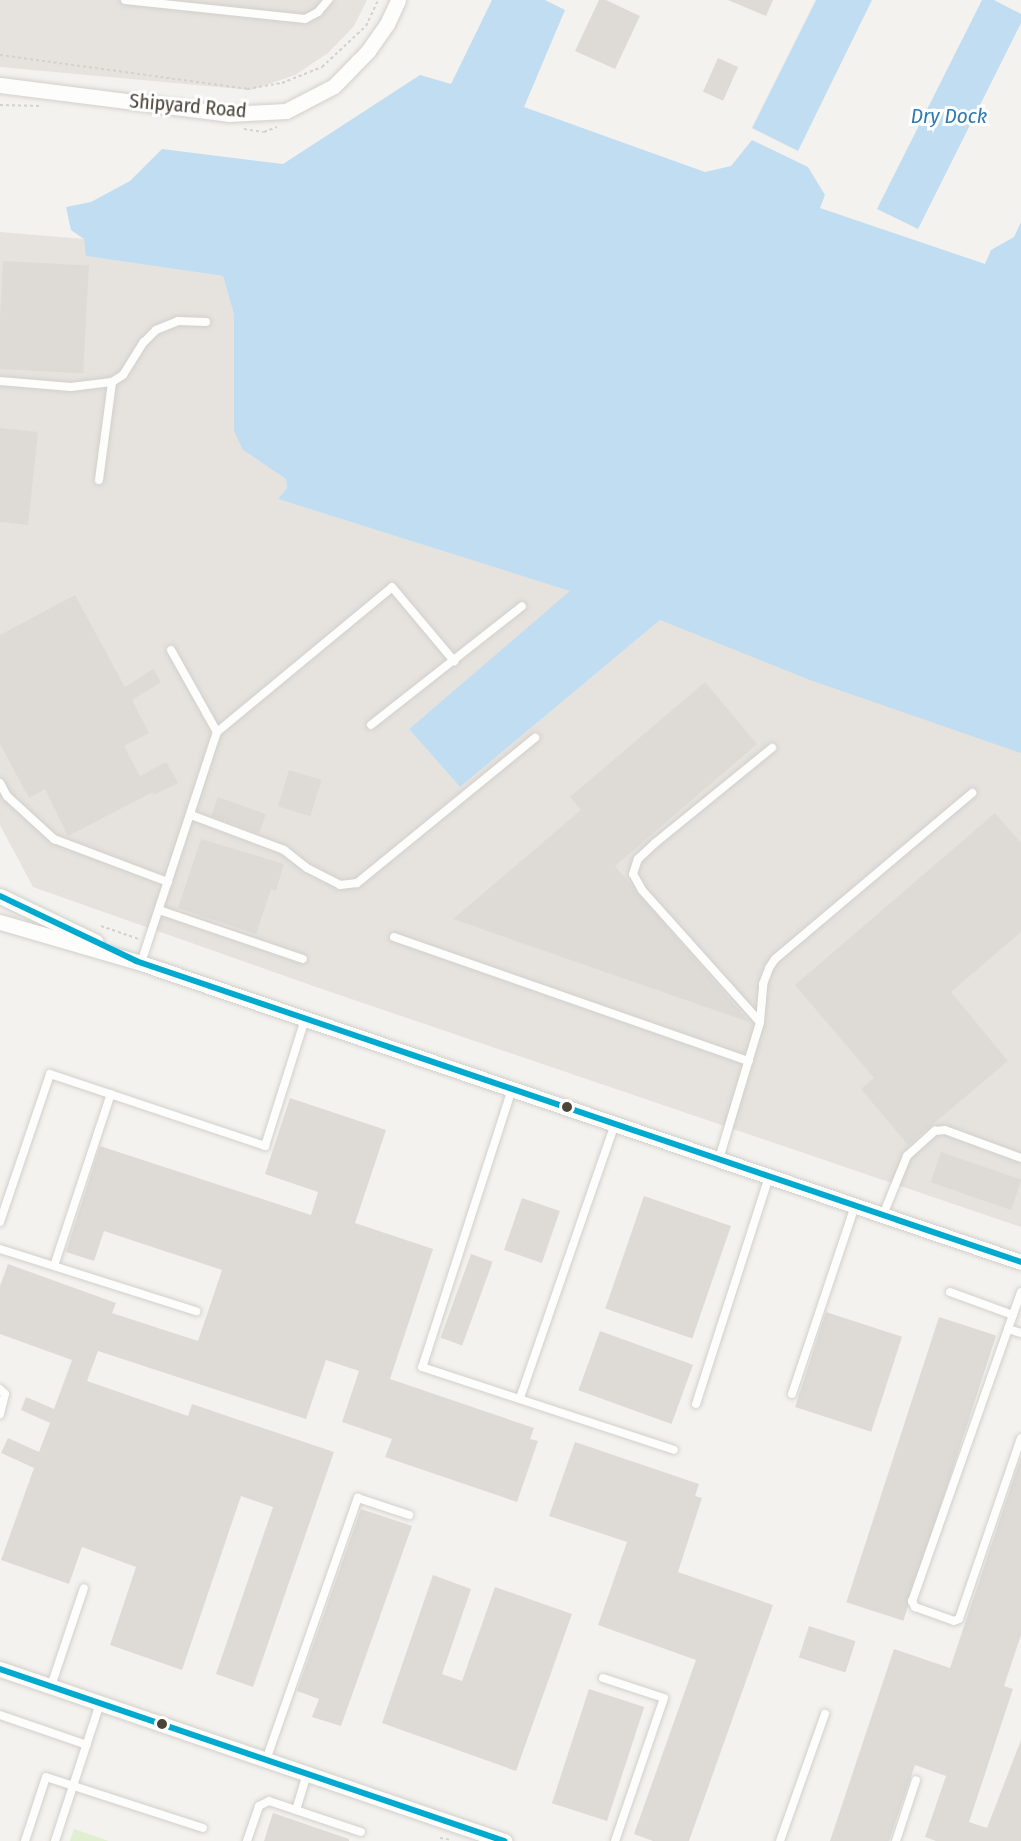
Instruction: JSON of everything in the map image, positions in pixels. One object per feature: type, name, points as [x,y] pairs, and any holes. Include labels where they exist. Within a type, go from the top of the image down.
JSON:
[{"type":"street","name":"Shipyard Road","points":[[0,85],[228,114],[286,111],[334,86],[369,51],[387,24],[398,0]]},
{"type":"street","points":[[0,896],[139,962]]},
{"type":"street","points":[[0,922],[139,962],[1021,1262]]},
{"type":"street","points":[[0,1669],[307,1773],[475,1836],[504,1841]]},
{"type":"lane","points":[[125,0],[305,19],[318,12],[328,0]]},
{"type":"lane","points":[[0,381],[71,387],[112,382],[123,375],[144,342],[156,330],[178,321],[206,322]]},
{"type":"lane","points":[[99,480],[112,382]]},
{"type":"lane","points":[[139,962],[159,910],[217,732],[392,587],[454,661]]},
{"type":"lane","points":[[371,725],[522,606]]},
{"type":"lane","points":[[171,650],[217,732]]},
{"type":"lane","points":[[190,815],[284,850],[307,868],[340,885],[357,883],[535,738]]},
{"type":"lane","points":[[760,1022],[642,890],[633,874],[638,859],[771,748]]},
{"type":"lane","points":[[0,783],[8,796],[54,839],[168,882]]},
{"type":"lane","points":[[719,1159],[760,1022],[763,984],[775,959],[972,793]]},
{"type":"lane","points":[[159,910],[303,959]]},
{"type":"lane","points":[[394,937],[749,1061]]},
{"type":"lane","points":[[0,1222],[50,1074],[266,1146],[305,1019]]},
{"type":"lane","points":[[512,1089],[422,1367],[674,1450]]},
{"type":"lane","points":[[54,1266],[111,1094]]},
{"type":"lane","points":[[520,1398],[615,1124]]},
{"type":"lane","points":[[883,1215],[907,1156],[935,1131],[945,1130],[1021,1158]]},
{"type":"lane","points":[[696,1404],[769,1176]]},
{"type":"lane","points":[[792,1394],[855,1206]]},
{"type":"lane","points":[[0,1249],[196,1311]]},
{"type":"lane","points":[[950,1292],[1013,1315]]},
{"type":"lane","points":[[1021,1292],[912,1601],[915,1607],[954,1621],[959,1619],[1021,1438]]},
{"type":"lane","points":[[1008,1329],[1021,1333]]},
{"type":"lane","points":[[0,1389],[5,1394],[0,1414]]},
{"type":"lane","points":[[266,1760],[358,1498],[409,1515]]},
{"type":"lane","points":[[51,1686],[84,1588]]},
{"type":"lane","points":[[603,1678],[664,1698],[615,1841]]},
{"type":"lane","points":[[55,1841],[100,1703]]},
{"type":"lane","points":[[780,1841],[825,1714]]},
{"type":"lane","points":[[0,1715],[87,1745]]},
{"type":"lane","points":[[296,1810],[307,1773]]},
{"type":"lane","points":[[25,1841],[46,1777],[203,1828]]},
{"type":"lane","points":[[896,1841],[916,1780]]},
{"type":"lane","points":[[247,1841],[259,1806],[265,1802],[274,1802],[361,1832]]},
{"type":"path","points":[[0,55],[247,88],[282,84],[322,67],[366,26],[378,0]]},
{"type":"path","points":[[440,1838],[457,1841]]},
{"type":"shaded area","points":[[0,0],[367,0],[354,26],[328,53],[295,75],[251,90],[0,67]]},
{"type":"shaded area","points":[[0,232],[84,239],[87,256],[223,276],[234,315],[243,450],[286,479],[287,488],[278,499],[571,591],[409,729],[460,787],[660,620],[1021,752],[1021,1227],[319,988],[33,887],[0,825]]},
{"type":"green space","points":[[74,1829],[109,1841],[70,1841]]},
{"type":"water","points":[[492,0],[545,0],[565,10],[524,107],[705,172],[731,166],[752,140],[808,167],[825,195],[820,208],[985,264],[991,250],[1014,237],[1021,222],[1021,753],[810,680],[660,620],[460,787],[409,729],[570,591],[278,499],[287,488],[286,479],[243,450],[234,431],[234,315],[223,276],[86,256],[84,239],[71,230],[66,207],[91,202],[130,181],[162,149],[283,164],[420,75],[451,84]]},
{"type":"water","points":[[816,0],[872,0],[798,151],[752,128]]},
{"type":"water","name":"Dry Dock","points":[[982,0],[994,0],[1021,14],[1021,23],[918,229],[877,209]]},
{"type":"building","points":[[599,0],[606,0],[640,16],[615,69],[575,51]]},
{"type":"building","points":[[728,0],[773,0],[766,16]]},
{"type":"building","points":[[718,58],[738,67],[723,101],[703,92]]},
{"type":"building","points":[[3,261],[89,266],[83,373],[0,369]]},
{"type":"building","points":[[0,428],[38,432],[28,525],[0,522]]},
{"type":"building","points":[[75,595],[125,687],[153,669],[161,682],[132,700],[149,733],[124,746],[140,776],[166,762],[178,783],[154,795],[153,792],[68,836],[45,789],[29,798],[0,744],[0,635]]},
{"type":"building","points":[[705,682],[757,744],[615,866],[749,1022],[453,919],[581,810],[570,797]]},
{"type":"building","points":[[289,770],[322,780],[310,816],[278,806]]},
{"type":"building","points":[[218,797],[266,814],[259,833],[211,816]]},
{"type":"building","points":[[995,813],[1021,843],[1021,932],[951,992],[1008,1061],[908,1145],[861,1089],[874,1078],[795,985]]},
{"type":"building","points":[[201,839],[284,864],[276,891],[271,889],[256,934],[178,908]]},
{"type":"building","points":[[290,1098],[386,1130],[355,1223],[433,1249],[390,1379],[534,1428],[530,1439],[538,1441],[517,1502],[385,1457],[392,1439],[342,1422],[359,1371],[326,1360],[306,1419],[98,1351],[87,1381],[188,1416],[192,1404],[334,1452],[253,1687],[216,1674],[273,1507],[241,1496],[182,1670],[110,1645],[136,1567],[82,1547],[69,1584],[1,1560],[34,1468],[1,1453],[8,1438],[39,1452],[50,1423],[21,1410],[26,1397],[54,1409],[72,1360],[0,1334],[0,1286],[8,1264],[116,1303],[112,1313],[198,1341],[222,1270],[104,1231],[94,1261],[66,1252],[100,1146],[311,1215],[318,1192],[265,1174]]},
{"type":"building","points":[[941,1152],[1021,1180],[1011,1210],[931,1182]]},
{"type":"building","points":[[644,1196],[731,1226],[692,1338],[605,1309]]},
{"type":"building","points":[[522,1198],[560,1211],[542,1263],[504,1250]]},
{"type":"building","points":[[471,1254],[493,1262],[462,1345],[441,1338]]},
{"type":"building","points":[[826,1312],[902,1337],[871,1432],[795,1407]]},
{"type":"building","points":[[939,1317],[996,1336],[903,1621],[846,1602]]},
{"type":"building","points":[[600,1331],[693,1365],[671,1424],[578,1390]]},
{"type":"building","points":[[575,1442],[699,1484],[695,1496],[702,1498],[678,1572],[773,1605],[689,1841],[653,1841],[634,1834],[696,1660],[598,1625],[627,1542],[549,1516]]},
{"type":"building","points":[[1021,1457],[1021,1635],[1004,1686],[1013,1689],[969,1822],[987,1828],[1021,1740],[1021,1841],[936,1841],[925,1837],[946,1776],[915,1765],[889,1841],[830,1841],[894,1649],[950,1668]]},
{"type":"building","points":[[361,1509],[412,1526],[341,1726],[312,1717],[319,1699],[297,1691]]},
{"type":"building","points":[[433,1575],[471,1589],[442,1674],[462,1681],[495,1587],[572,1614],[516,1771],[382,1723]]},
{"type":"building","points":[[809,1626],[856,1641],[845,1673],[799,1657]]},
{"type":"building","points":[[589,1689],[644,1707],[607,1821],[552,1803]]},
{"type":"building","points":[[273,1813],[349,1839],[349,1841],[264,1841]]},
{"type":"transit line","points":[[0,896],[136,961],[1021,1262]]},
{"type":"transit line","points":[[0,1669],[504,1841]]}]
